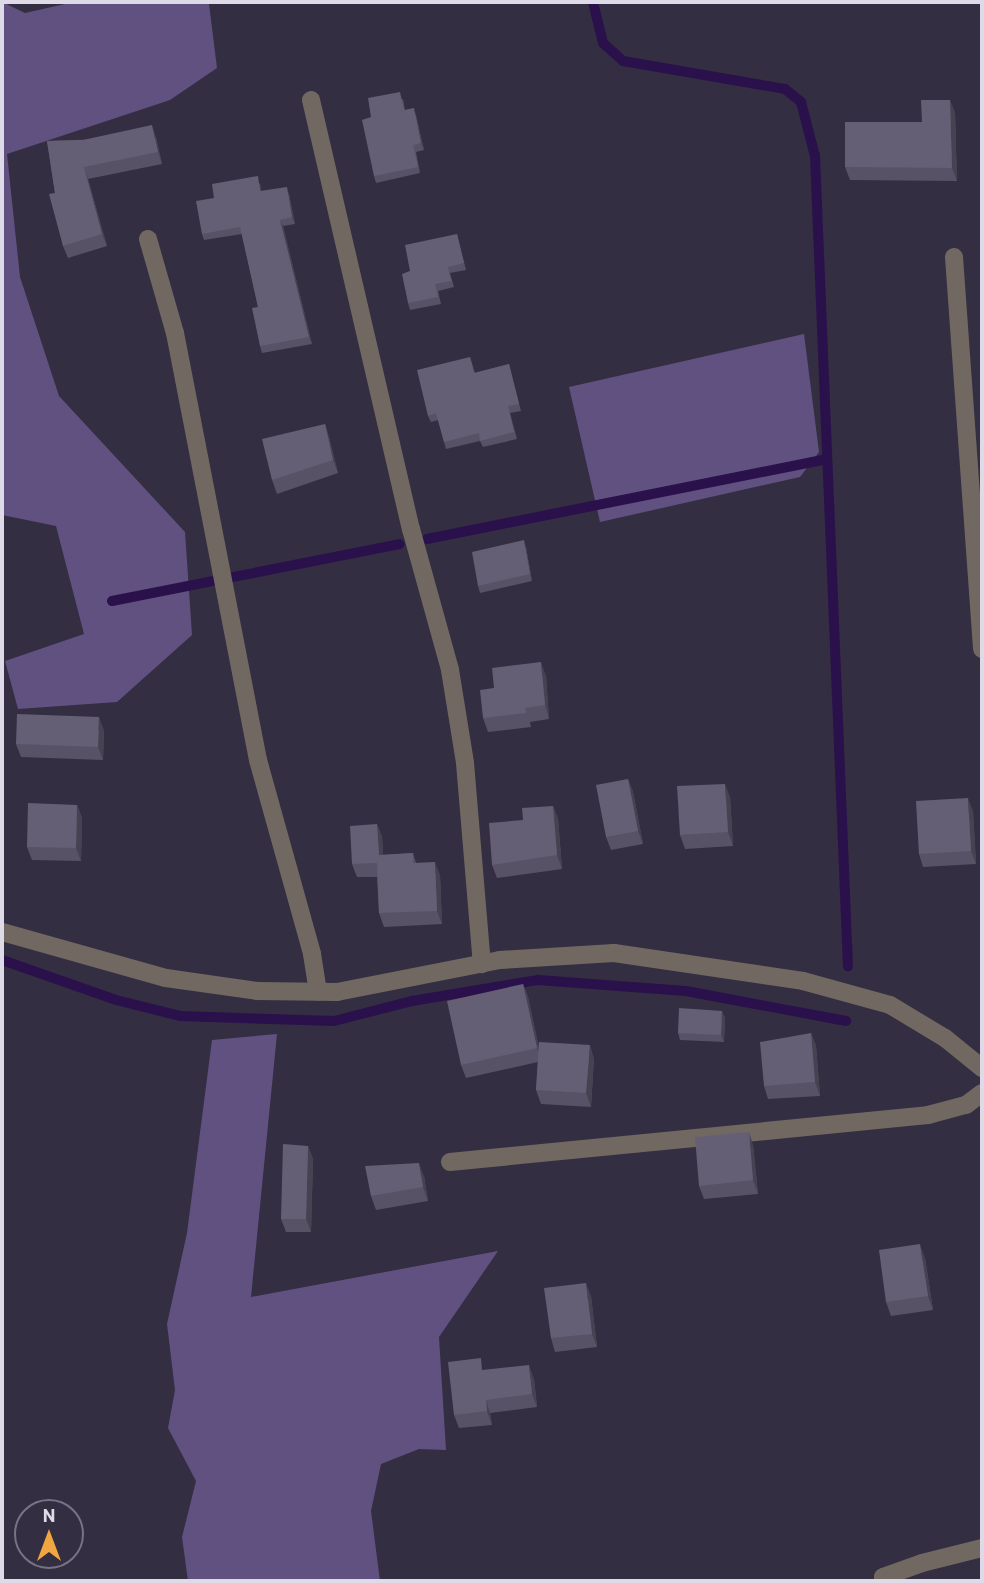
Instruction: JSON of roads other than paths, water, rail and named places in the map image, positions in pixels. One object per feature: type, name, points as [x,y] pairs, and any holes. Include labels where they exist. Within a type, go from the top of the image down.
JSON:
[{"type":"street","points":[[311,100],[411,529],[450,670],[465,763],[482,964]]},
{"type":"street","points":[[148,239],[175,333],[258,760],[312,954],[318,992]]},
{"type":"street","points":[[954,257],[982,649]]},
{"type":"street","points":[[2,932],[166,978],[257,991],[318,992],[482,964],[614,953],[803,981],[890,1005],[945,1038],[982,1068]]},
{"type":"street","points":[[450,1162],[928,1115],[966,1105],[982,1093]]},
{"type":"street","points":[[884,1581],[883,1577],[922,1563],[982,1548]]},
{"type":"waterway","points":[[593,2],[603,43],[623,61],[785,89],[801,102],[815,156],[848,966]]},
{"type":"waterway","points":[[427,539],[826,459]]},
{"type":"waterway","points":[[112,601],[399,544]]},
{"type":"waterway","points":[[2,960],[116,1000],[180,1016],[334,1021],[412,1001],[538,980],[686,991],[846,1021]]}]
